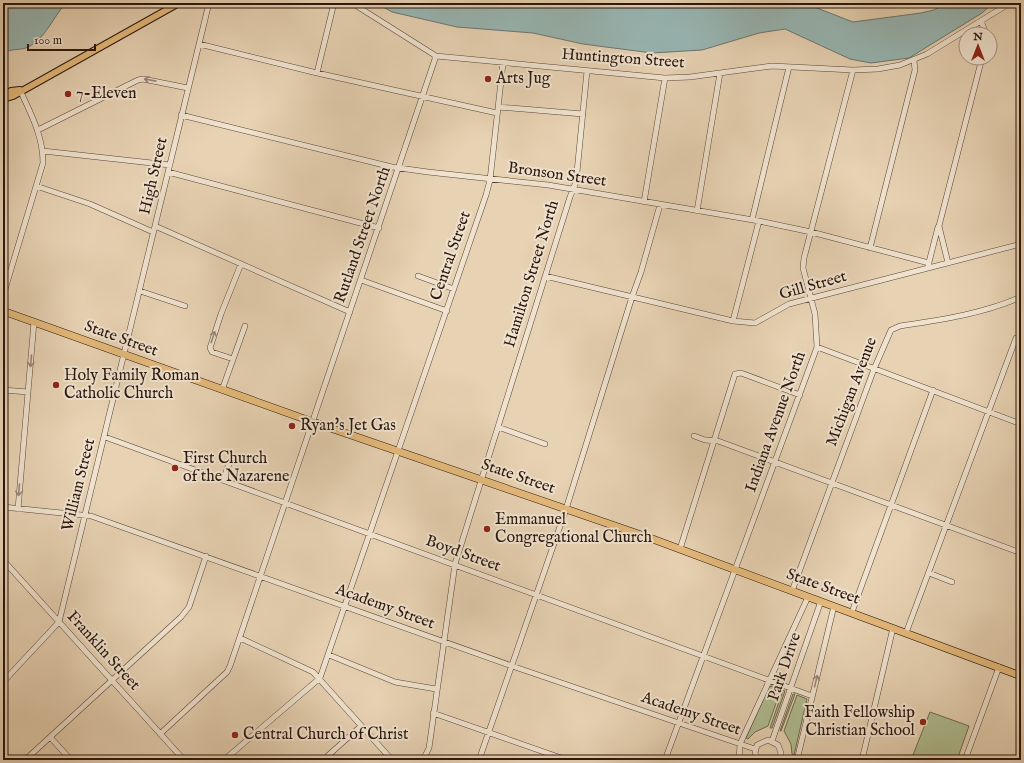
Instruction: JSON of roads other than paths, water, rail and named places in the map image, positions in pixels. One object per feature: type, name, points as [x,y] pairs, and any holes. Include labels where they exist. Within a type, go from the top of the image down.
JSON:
[{"type":"highway","name":"State Street","points":[[3,311],[313,422],[680,549],[1021,676]]},
{"type":"main road","points":[[3,97],[11,91],[20,90],[179,3]]},
{"type":"street","name":"High Street","points":[[124,355],[209,3]]},
{"type":"street","points":[[317,73],[334,3]]},
{"type":"street","name":"Huntington Street","points":[[352,3],[436,56],[665,78],[690,77],[761,66],[853,70],[878,69],[914,61],[1010,3]]},
{"type":"street","points":[[981,21],[983,26]]},
{"type":"street","points":[[199,44],[317,73],[497,113]]},
{"type":"street","name":"Rutland Street North","points":[[160,734],[227,672],[240,638],[436,56]]},
{"type":"street","points":[[870,248],[915,70],[914,61]]},
{"type":"street","name":"Central Street","points":[[320,678],[399,452],[490,180],[503,63]]},
{"type":"street","points":[[928,266],[980,66]]},
{"type":"street","points":[[752,220],[789,67]]},
{"type":"street","name":"Indiana Avenue North","points":[[666,760],[817,347],[815,314],[803,268],[853,70]]},
{"type":"street","name":"Hamilton Street North","points":[[423,760],[429,748],[436,689],[455,564],[576,182],[587,71]]},
{"type":"street","points":[[697,211],[720,73]]},
{"type":"street","points":[[644,202],[665,78]]},
{"type":"street","points":[[38,130],[138,80],[143,79],[188,88]]},
{"type":"street","points":[[3,296],[42,166],[43,151],[38,130],[20,90]]},
{"type":"street","points":[[498,107],[583,114]]},
{"type":"street","name":"Bronson Street","points":[[181,115],[392,167],[400,166],[428,172],[574,190],[759,221],[811,232],[928,266]]},
{"type":"street","points":[[43,151],[170,165]]},
{"type":"street","points":[[168,172],[379,228]]},
{"type":"street","points":[[36,186],[90,204],[153,232]]},
{"type":"street","points":[[479,760],[566,509],[641,272],[660,205]]},
{"type":"street","points":[[733,321],[759,221]]},
{"type":"street","points":[[155,226],[350,312]]},
{"type":"street","points":[[939,226],[948,263]]},
{"type":"street","name":"Gill Street","points":[[545,276],[747,324],[755,323],[783,306],[928,266],[948,263],[1021,244]]},
{"type":"street","points":[[233,360],[212,352],[210,348],[221,314],[241,264]]},
{"type":"street","points":[[418,276],[454,289]]},
{"type":"street","points":[[361,280],[447,311]]},
{"type":"street","points":[[140,290],[185,306]]},
{"type":"street","name":"Michigan Avenue","points":[[792,591],[888,334],[896,327],[961,315],[1002,304],[1021,297]]},
{"type":"street","points":[[18,509],[34,322]]},
{"type":"street","points":[[222,390],[245,326]]},
{"type":"street","points":[[906,633],[1016,338]]},
{"type":"street","points":[[817,347],[1021,424]]},
{"type":"street","name":"William Street","points":[[59,622],[124,355]]},
{"type":"street","points":[[680,549],[736,373],[741,373],[800,395]]},
{"type":"street","points":[[3,390],[28,392]]},
{"type":"street","points":[[852,612],[933,390]]},
{"type":"street","points":[[498,427],[545,444]]},
{"type":"street","name":"Boyd Street","points":[[105,436],[812,696]]},
{"type":"street","points":[[694,436],[705,440],[714,441],[775,462],[1021,553]]},
{"type":"street","points":[[223,480],[229,464],[235,458]]},
{"type":"street","name":"Academy Street","points":[[3,507],[86,515],[206,556],[678,724],[756,749]]},
{"type":"street","points":[[25,760],[180,618],[189,607],[206,556]]},
{"type":"street","name":"Franklin Street","points":[[3,560],[184,760]]},
{"type":"street","points":[[929,572],[952,582]]},
{"type":"street","points":[[739,760],[740,744],[808,597]]},
{"type":"street","name":"Park Drive","points":[[772,741],[821,601]]},
{"type":"street","points":[[797,760],[834,606]]},
{"type":"street","points":[[3,682],[59,622]]},
{"type":"street","points":[[862,760],[893,628]]},
{"type":"street","points":[[240,638],[313,672],[320,678],[392,760]]},
{"type":"street","points":[[329,655],[395,682],[436,689]]},
{"type":"street","points":[[964,760],[999,668]]},
{"type":"street","points":[[224,760],[320,678]]},
{"type":"street","points":[[434,713],[567,760]]},
{"type":"street","points":[[323,760],[361,726]]},
{"type":"street","points":[[50,737],[71,760]]},
{"type":"street","points":[[757,760],[756,749],[760,742],[772,741],[780,749],[780,758],[786,760]]},
{"type":"water","points":[[11,3],[66,3],[36,42],[27,48],[10,50],[3,53],[3,5]]},
{"type":"water","points":[[376,3],[454,3],[462,5],[467,3],[818,3],[817,8],[853,22],[921,13],[934,10],[946,3],[993,3],[982,13],[961,26],[958,26],[958,28],[909,58],[871,63],[850,59],[785,29],[759,33],[702,50],[652,53],[583,44],[533,33],[457,27],[392,12]]},
{"type":"place","name":"Arts Jug","points":[[488,79]]},
{"type":"place","name":"7-Eleven","points":[[68,94]]},
{"type":"place","name":"Holy Family Roman Catholic Church","points":[[56,385]]},
{"type":"place","name":"Ryan's Jet Gas","points":[[292,426]]},
{"type":"place","name":"First Church of the Nazarene","points":[[175,468]]},
{"type":"place","name":"Emmanuel Congregational Church","points":[[487,529]]},
{"type":"place","name":"Faith Fellowship Christian School","points":[[923,722]]},
{"type":"place","name":"Central Church of Christ","points":[[235,735]]}]
